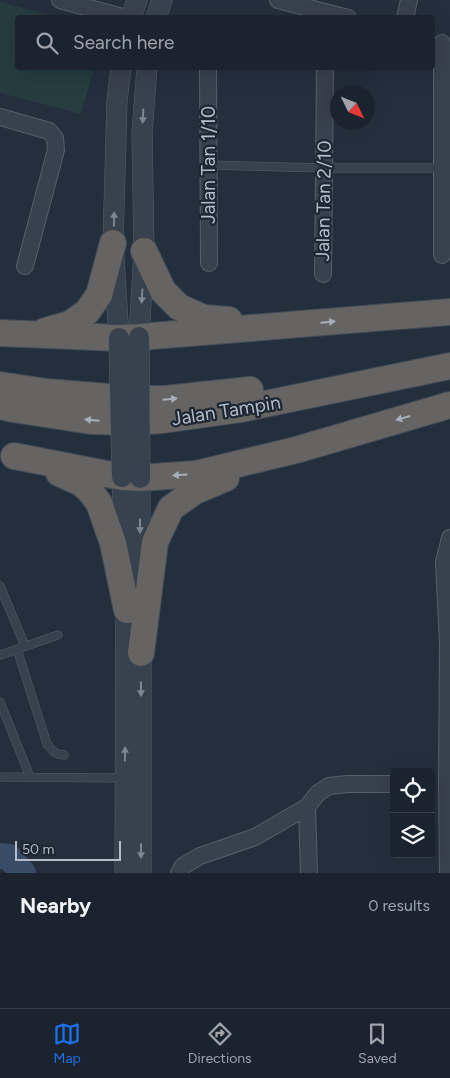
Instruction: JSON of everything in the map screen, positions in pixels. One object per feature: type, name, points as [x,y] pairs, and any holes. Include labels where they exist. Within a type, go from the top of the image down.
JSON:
[{"type":"highway","points":[[33,335],[70,324],[87,312],[99,295],[113,243]]},
{"type":"highway","points":[[144,251],[162,291],[179,307],[204,318],[292,325]]},
{"type":"highway","points":[[0,333],[129,338],[450,312]]},
{"type":"highway","name":"Jalan Tampin","points":[[0,384],[47,392],[88,396],[165,400],[234,392],[336,376],[450,350]]},
{"type":"highway","name":"Jalan Tampin","points":[[0,406],[91,421],[130,422],[162,420],[241,409],[450,366]]},
{"type":"highway","points":[[7,454],[131,478],[196,474],[296,450],[450,405]]},
{"type":"highway","points":[[141,653],[155,542],[171,508],[195,491],[296,450]]},
{"type":"highway","points":[[7,454],[67,476],[90,491],[99,503],[113,543],[127,610]]},
{"type":"street","points":[[60,0],[115,15]]},
{"type":"street","points":[[132,15],[137,0]]},
{"type":"street","points":[[157,15],[162,0]]},
{"type":"street","points":[[278,0],[325,15]]},
{"type":"street","points":[[406,15],[410,0]]},
{"type":"street","points":[[442,43],[442,255]]},
{"type":"street","points":[[121,70],[117,100],[113,243],[129,338],[131,478],[141,653],[125,873]]},
{"type":"street","points":[[129,338],[144,251],[142,132],[147,70]]},
{"type":"street","name":"Jalan Tan 1/10","points":[[208,70],[208,263]]},
{"type":"street","name":"Jalan Tan 2/10","points":[[322,274],[325,70]]},
{"type":"street","points":[[0,117],[49,131],[55,138],[56,150],[25,266]]},
{"type":"street","points":[[131,478],[127,610],[133,779],[141,873]]},
{"type":"street","points":[[448,873],[439,784],[449,643],[444,562],[450,538]]},
{"type":"street","points":[[179,873],[183,866],[200,856],[255,837],[308,807],[318,793],[329,786],[390,784]]},
{"type":"street","points":[[308,807],[309,873]]},
{"type":"lane","points":[[208,165],[324,168],[442,168]]},
{"type":"lane","points":[[0,586],[21,648],[47,744],[52,751],[64,755]]},
{"type":"lane","points":[[0,655],[58,635]]},
{"type":"lane","points":[[0,703],[30,777]]},
{"type":"lane","points":[[0,777],[133,779]]},
{"type":"green space","points":[[0,2],[49,15],[15,15],[15,70],[93,70],[81,114],[0,93]]},
{"type":"waterway","points":[[0,856],[9,857],[23,873]]}]
